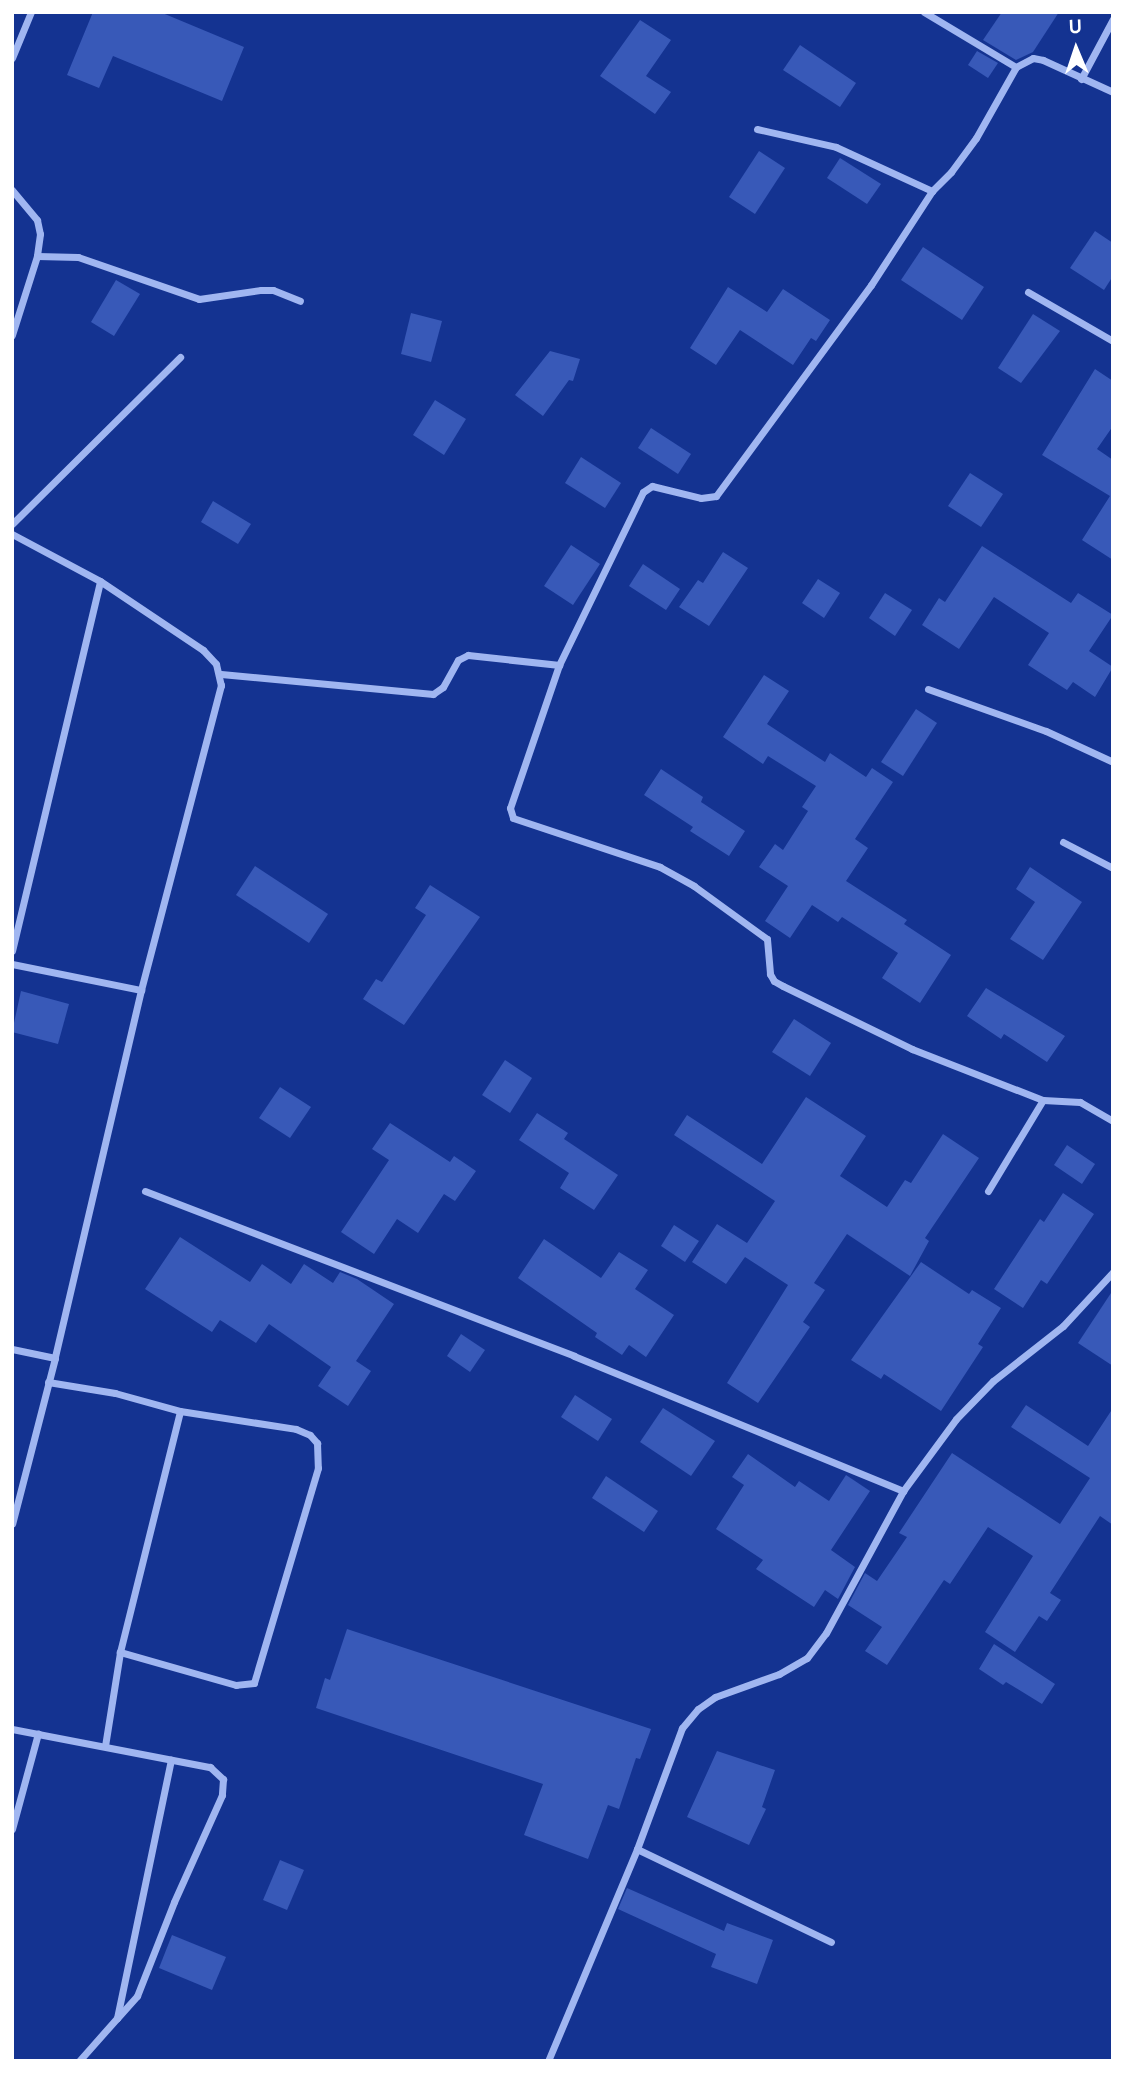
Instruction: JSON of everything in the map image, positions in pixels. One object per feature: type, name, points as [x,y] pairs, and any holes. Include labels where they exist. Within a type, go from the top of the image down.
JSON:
[{"type":"street","points":[[12,58],[31,12]]},
{"type":"street","points":[[924,12],[1016,67]]},
{"type":"street","points":[[1081,79],[1113,19]]},
{"type":"street","points":[[1113,92],[1033,58],[1016,67],[976,138],[951,172],[932,191],[871,285],[716,496],[701,498],[652,486],[643,492],[559,665],[510,808],[513,818],[671,872],[767,939],[770,974],[774,981],[912,1049],[1042,1100],[1080,1102],[1113,1121]]},
{"type":"street","points":[[757,129],[836,147],[932,191]]},
{"type":"street","points":[[12,190],[37,220],[40,234],[37,256],[12,335]]},
{"type":"street","points":[[37,256],[78,257],[199,299],[273,290],[300,300]]},
{"type":"street","points":[[1028,292],[1113,341]]},
{"type":"street","points":[[12,296],[22,299]]},
{"type":"street","points":[[12,524],[180,357]]},
{"type":"street","points":[[12,534],[100,581],[203,650],[221,674],[221,685],[141,990],[55,1358],[12,1524]]},
{"type":"street","points":[[12,951],[100,581]]},
{"type":"street","points":[[221,674],[433,694],[443,687],[458,660],[468,655],[559,665]]},
{"type":"street","points":[[928,689],[1046,731],[1113,762]]},
{"type":"street","points":[[1063,842],[1113,868]]},
{"type":"street","points":[[12,964],[141,990]]},
{"type":"street","points":[[988,1191],[1042,1100]]},
{"type":"street","points":[[145,1191],[574,1356],[903,1491]]},
{"type":"street","points":[[548,2061],[637,1849],[682,1728],[698,1709],[715,1697],[779,1674],[807,1658],[826,1633],[903,1491],[971,1401],[1063,1326],[1113,1272]]},
{"type":"street","points":[[12,1349],[55,1358]]},
{"type":"street","points":[[48,1382],[115,1393],[180,1411],[296,1429],[310,1435],[317,1444],[318,1468],[254,1683],[236,1685],[120,1652]]},
{"type":"street","points":[[105,1746],[120,1652],[180,1411]]},
{"type":"street","points":[[12,1729],[209,1767],[223,1779],[222,1795],[174,1902],[137,1996],[79,2061]]},
{"type":"street","points":[[12,1829],[38,1733]]},
{"type":"street","points":[[117,2018],[171,1760]]},
{"type":"street","points":[[637,1849],[831,1942]]},
{"type":"building","points":[[93,12],[160,12],[244,47],[222,101],[113,56],[99,88],[67,75]]},
{"type":"building","points":[[1002,12],[1059,12],[1033,52],[1016,60],[983,40]]},
{"type":"building","points":[[640,20],[671,40],[646,76],[671,92],[655,114],[600,76]]},
{"type":"building","points":[[800,45],[856,83],[840,107],[783,70]]},
{"type":"building","points":[[977,51],[998,63],[988,78],[968,65]]},
{"type":"building","points":[[759,151],[785,168],[755,214],[729,197]]},
{"type":"building","points":[[840,158],[881,184],[867,204],[827,178]]},
{"type":"building","points":[[1095,231],[1113,243],[1113,276],[1104,290],[1070,268]]},
{"type":"building","points":[[923,247],[984,287],[962,320],[901,280]]},
{"type":"building","points":[[116,280],[140,294],[114,336],[91,322]]},
{"type":"building","points":[[728,287],[767,312],[783,289],[830,320],[816,341],[811,338],[793,365],[740,330],[716,365],[690,348]]},
{"type":"building","points":[[411,313],[442,321],[431,362],[401,354]]},
{"type":"building","points":[[1033,314],[1060,331],[1021,383],[998,368]]},
{"type":"building","points":[[550,351],[580,359],[573,381],[569,380],[543,416],[515,395]]},
{"type":"building","points":[[1095,369],[1113,381],[1113,426],[1097,449],[1113,460],[1113,560],[1082,540],[1110,496],[1042,455]]},
{"type":"building","points":[[435,400],[466,419],[444,455],[413,435]]},
{"type":"building","points":[[651,428],[691,454],[678,474],[638,448]]},
{"type":"building","points":[[581,457],[621,483],[605,508],[565,483]]},
{"type":"building","points":[[970,473],[1003,494],[981,527],[948,506]]},
{"type":"building","points":[[213,501],[251,524],[238,544],[201,522]]},
{"type":"building","points":[[571,545],[600,564],[573,605],[544,586]]},
{"type":"building","points":[[982,546],[1071,603],[1078,593],[1113,615],[1089,651],[1113,667],[1095,697],[1073,682],[1067,690],[1028,665],[1049,633],[994,597],[959,649],[922,625],[939,598],[945,602]]},
{"type":"building","points":[[723,552],[748,568],[709,626],[679,607],[698,580],[703,583]]},
{"type":"building","points":[[643,564],[680,589],[666,610],[629,586]]},
{"type":"building","points":[[818,579],[840,593],[824,618],[802,603]]},
{"type":"building","points":[[885,593],[912,610],[895,636],[869,618]]},
{"type":"building","points":[[764,675],[789,691],[767,724],[825,762],[830,753],[866,777],[872,768],[893,782],[855,839],[868,848],[846,881],[907,920],[904,924],[951,955],[920,1003],[882,978],[898,953],[842,917],[838,922],[812,905],[790,938],[765,921],[788,886],[759,867],[775,844],[783,850],[808,811],[802,807],[816,786],[768,756],[763,764],[723,737]]},
{"type":"building","points":[[916,709],[937,723],[903,776],[881,762]]},
{"type":"building","points":[[661,769],[703,797],[701,802],[745,831],[729,856],[690,831],[693,827],[644,795]]},
{"type":"building","points":[[255,866],[328,914],[309,943],[236,895]]},
{"type":"building","points":[[1030,867],[1082,902],[1043,960],[1010,939],[1035,902],[1016,889]]},
{"type":"building","points":[[430,885],[480,917],[404,1025],[363,999],[376,979],[382,982],[426,915],[415,908]]},
{"type":"building","points":[[986,988],[1065,1036],[1047,1062],[1004,1034],[1001,1039],[967,1016]]},
{"type":"building","points":[[21,991],[69,1004],[58,1044],[12,1032]]},
{"type":"building","points":[[794,1019],[831,1043],[810,1076],[772,1052]]},
{"type":"building","points":[[505,1060],[532,1078],[510,1113],[482,1095]]},
{"type":"building","points":[[280,1087],[311,1107],[290,1138],[259,1118]]},
{"type":"building","points":[[806,1097],[866,1136],[840,1176],[887,1207],[905,1180],[911,1183],[943,1134],[979,1158],[925,1238],[929,1241],[910,1276],[847,1234],[814,1283],[825,1290],[803,1322],[810,1327],[758,1403],[727,1383],[788,1285],[745,1257],[726,1284],[692,1262],[717,1224],[747,1243],[775,1201],[674,1135],[687,1115],[762,1164]]},
{"type":"building","points":[[537,1113],[568,1133],[564,1139],[618,1175],[594,1210],[560,1188],[569,1173],[519,1140]]},
{"type":"building","points":[[390,1123],[450,1162],[454,1156],[476,1171],[455,1201],[444,1194],[418,1233],[397,1219],[374,1254],[341,1232],[389,1160],[372,1149]]},
{"type":"building","points":[[1067,1145],[1095,1164],[1082,1184],[1054,1165]]},
{"type":"building","points":[[1063,1193],[1094,1214],[1047,1284],[1041,1280],[1023,1308],[994,1289],[1040,1219],[1044,1222]]},
{"type":"building","points":[[674,1225],[699,1241],[685,1262],[661,1246]]},
{"type":"building","points":[[180,1237],[250,1282],[262,1264],[291,1284],[304,1264],[333,1283],[340,1272],[357,1279],[394,1304],[356,1361],[371,1371],[348,1406],[318,1386],[331,1367],[269,1324],[256,1343],[220,1320],[212,1332],[145,1289]]},
{"type":"building","points":[[544,1239],[601,1278],[619,1252],[648,1270],[635,1289],[674,1315],[646,1357],[629,1345],[622,1355],[595,1337],[597,1333],[518,1278]]},
{"type":"building","points":[[921,1262],[969,1294],[972,1290],[1001,1308],[978,1344],[983,1347],[941,1411],[884,1374],[881,1379],[851,1360]]},
{"type":"building","points":[[1113,1290],[1113,1366],[1078,1343]]},
{"type":"building","points":[[461,1334],[485,1350],[470,1372],[447,1356]]},
{"type":"building","points":[[575,1395],[612,1419],[598,1441],[561,1417]]},
{"type":"building","points":[[1026,1405],[1088,1446],[1113,1408],[1113,1525],[1100,1516],[1050,1593],[1061,1600],[1047,1621],[1039,1616],[1015,1652],[985,1632],[1033,1556],[988,1527],[950,1584],[944,1580],[887,1665],[865,1651],[882,1627],[848,1605],[865,1573],[877,1581],[907,1537],[899,1533],[952,1453],[1060,1524],[1090,1478],[1011,1427]]},
{"type":"building","points":[[663,1408],[715,1441],[691,1476],[640,1442]]},
{"type":"building","points":[[748,1454],[795,1487],[799,1481],[829,1501],[846,1475],[870,1491],[831,1550],[855,1567],[838,1599],[825,1590],[814,1607],[756,1569],[763,1560],[716,1529],[744,1485],[732,1477]]},
{"type":"building","points":[[606,1476],[658,1511],[644,1532],[592,1498]]},
{"type":"building","points":[[347,1629],[651,1729],[640,1759],[636,1758],[619,1809],[608,1805],[588,1859],[524,1835],[543,1784],[316,1708],[325,1678],[330,1680]]},
{"type":"building","points":[[994,1644],[1055,1684],[1042,1704],[1006,1682],[1003,1685],[979,1669]]},
{"type":"building","points":[[717,1751],[775,1770],[762,1807],[766,1809],[749,1845],[687,1817]]},
{"type":"building","points":[[280,1860],[304,1870],[287,1910],[263,1900]]},
{"type":"building","points":[[627,1888],[724,1931],[727,1923],[773,1940],[757,1984],[711,1967],[716,1954],[618,1909]]},
{"type":"building","points":[[172,1935],[226,1957],[212,1990],[159,1968]]}]
